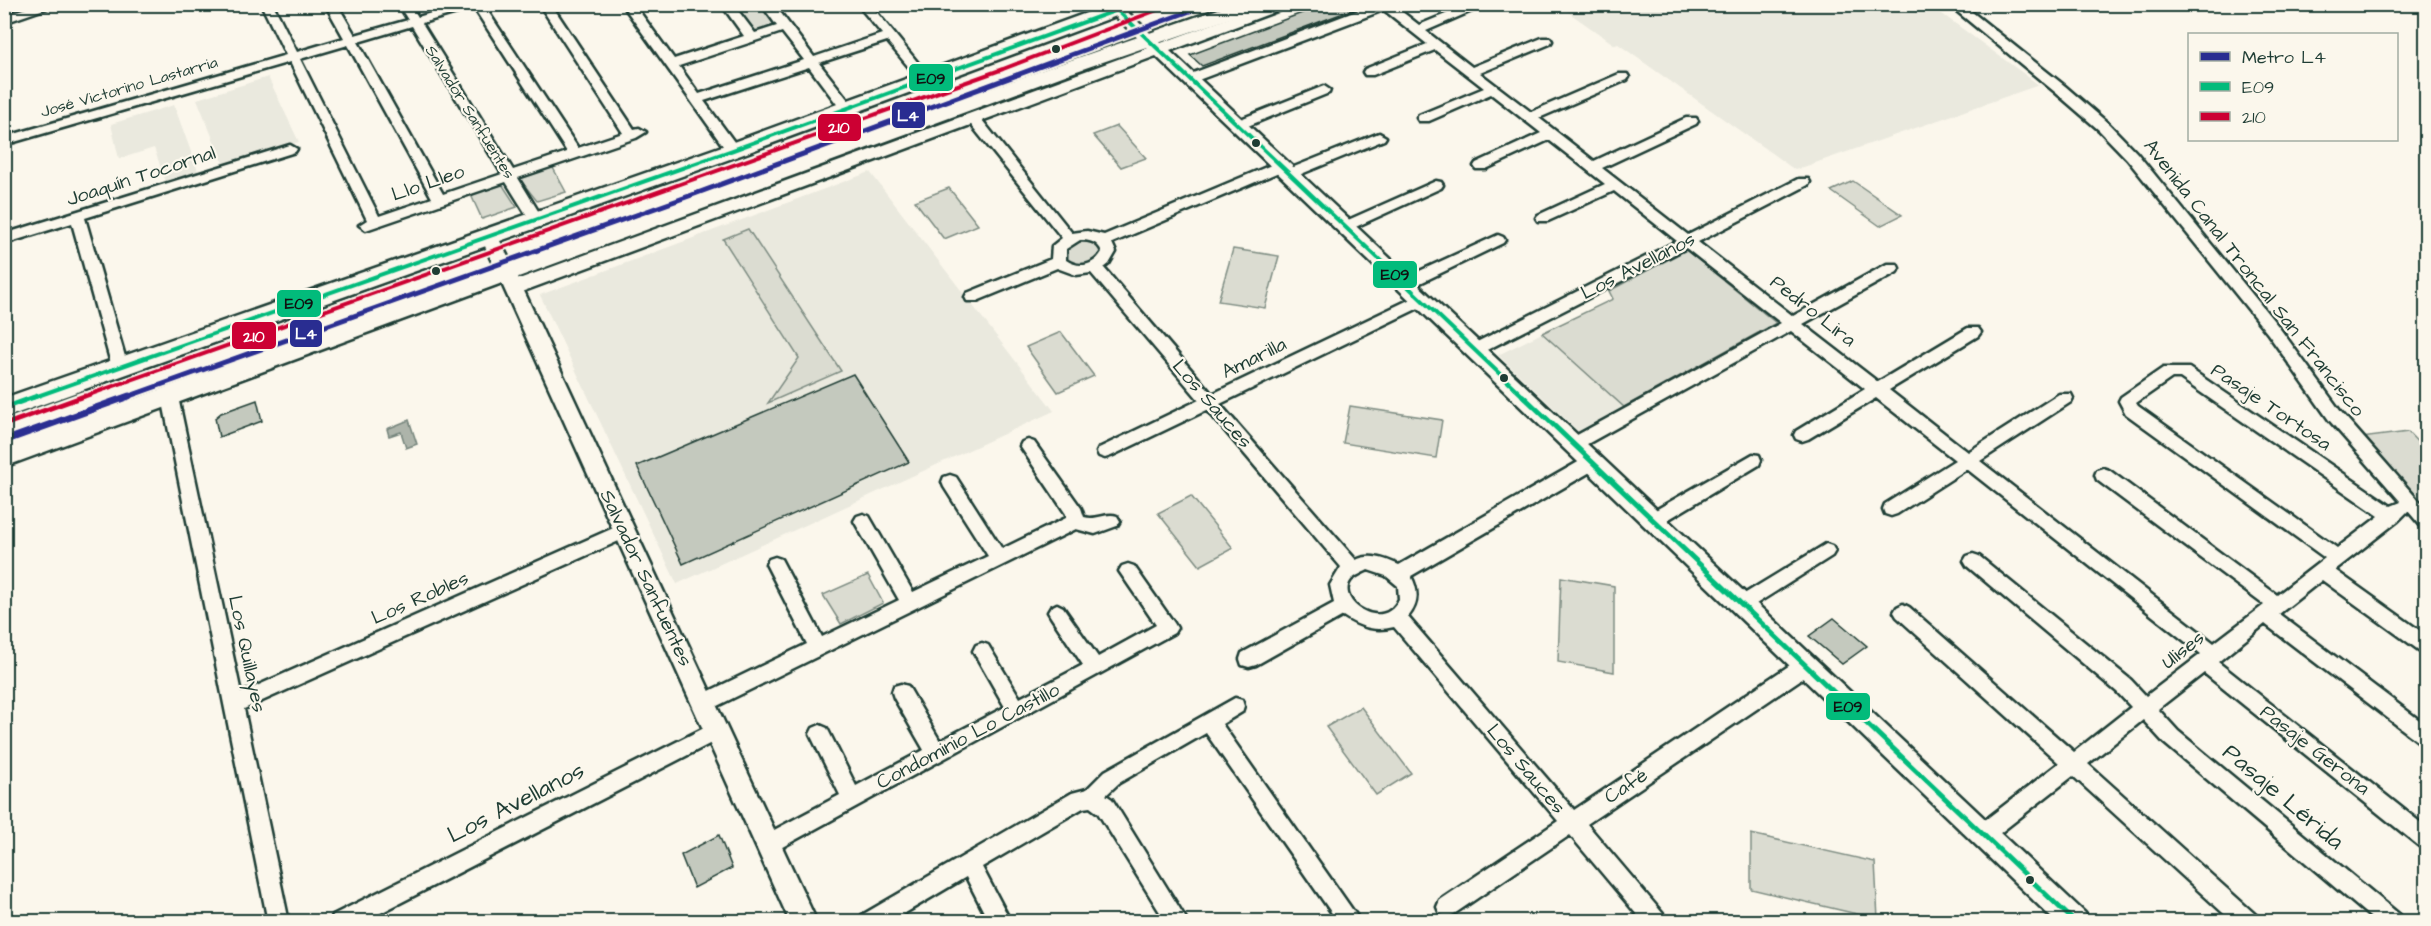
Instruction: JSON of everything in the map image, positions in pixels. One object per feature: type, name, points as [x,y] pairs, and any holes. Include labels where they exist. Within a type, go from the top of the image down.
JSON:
[{"type":"main road","points":[[4,457],[170,397],[510,281],[801,166],[991,96],[1155,46],[1253,4]]},
{"type":"main road","points":[[4,408],[733,150],[1124,7]]},
{"type":"main road","points":[[991,96],[1070,82]]},
{"type":"main road","points":[[791,129],[784,147],[788,154],[801,166],[824,173]]},
{"type":"street","points":[[4,19],[53,4]]},
{"type":"street","points":[[267,4],[293,56]]},
{"type":"street","points":[[331,4],[440,200]]},
{"type":"street","name":"Salvador Sanfuentes","points":[[404,4],[536,219]]},
{"type":"street","points":[[476,4],[576,153]]},
{"type":"street","name":"José Victorino Lastarria","points":[[4,141],[476,4]]},
{"type":"street","name":"Llo Lleo","points":[[293,56],[371,224],[635,133],[545,4]]},
{"type":"street","points":[[628,4],[733,150]]},
{"type":"street","points":[[727,4],[752,38]]},
{"type":"street","points":[[767,4],[847,108]]},
{"type":"street","points":[[863,4],[926,80]]},
{"type":"street","points":[[510,281],[824,173],[1070,82],[1155,46],[1284,4]]},
{"type":"street","points":[[1417,30],[1482,4]]},
{"type":"street","name":"Avenida Canal Troncal San Francisco","points":[[1954,4],[2046,76],[2132,156],[2273,330],[2335,416],[2427,520]]},
{"type":"street","points":[[1189,79],[1384,5]]},
{"type":"street","name":"Pedro Lira","points":[[1384,5],[1967,460],[2209,658]]},
{"type":"street","points":[[1124,7],[1155,46],[1189,79],[2076,921]]},
{"type":"street","points":[[672,64],[785,27]]},
{"type":"street","points":[[697,99],[889,36]]},
{"type":"street","points":[[1471,72],[1546,41]]},
{"type":"street","points":[[1369,72],[1436,45]]},
{"type":"street","points":[[1529,118],[1623,77]]},
{"type":"street","points":[[1424,118],[1492,89]]},
{"type":"street","points":[[1238,125],[1324,90]]},
{"type":"street","points":[[972,118],[1070,238]]},
{"type":"street","points":[[1592,167],[1691,121]]},
{"type":"street","points":[[1481,166],[1550,134]]},
{"type":"street","points":[[1104,241],[1285,170],[1379,137]]},
{"type":"street","name":"Joaquín Tocornal","points":[[4,239],[290,149]]},
{"type":"street","name":"Los Avellanos","points":[[1474,350],[1803,182]]},
{"type":"street","points":[[1344,227],[1436,185]]},
{"type":"street","points":[[1544,218],[1615,185]]},
{"type":"street","points":[[77,216],[120,367]]},
{"type":"street","name":"Salvador Sanfuentes","points":[[489,235],[804,921]]},
{"type":"street","points":[[1092,236],[1104,241],[1108,256],[1102,264],[1095,268],[1079,270],[1064,266],[1056,256],[1059,246],[1070,238],[1092,236]]},
{"type":"street","points":[[1405,284],[1498,240]]},
{"type":"street","points":[[972,297],[1059,261]]},
{"type":"street","name":"Los Sauces","points":[[1095,268],[1352,568]]},
{"type":"street","points":[[1574,444],[1892,268]]},
{"type":"street","name":"Amarilla","points":[[1105,452],[1422,300]]},
{"type":"street","points":[[1802,435],[1973,333]]},
{"type":"street","name":"Pasaje Tortosa","points":[[2338,558],[2127,404],[2129,398],[2169,372],[2183,372],[2392,516]]},
{"type":"street","name":"Los Quillayes","points":[[170,397],[279,921]]},
{"type":"street","points":[[1891,509],[2065,398]]},
{"type":"street","points":[[1028,446],[1076,513],[1075,522]]},
{"type":"street","points":[[1653,520],[1753,460]]},
{"type":"street","points":[[1399,574],[1593,462]]},
{"type":"street","points":[[2103,475],[2427,736]]},
{"type":"street","points":[[950,483],[999,559]]},
{"type":"street","name":"Ulises","points":[[1983,834],[2410,501]]},
{"type":"street","points":[[863,521],[910,603]]},
{"type":"street","points":[[704,703],[1075,522],[1095,527],[1111,521]]},
{"type":"street","name":"Los Robles","points":[[234,705],[624,531]]},
{"type":"street","points":[[1742,604],[1826,550]]},
{"type":"street","name":"Pasaje Lérida","points":[[1973,561],[2124,686],[2171,737],[2393,921]]},
{"type":"street","points":[[1366,563],[1378,564],[1399,574],[1408,590],[1407,603],[1402,613],[1396,616],[1379,622],[1362,620],[1344,606],[1339,597],[1339,586],[1344,575],[1352,568],[1366,563]]},
{"type":"street","points":[[775,564],[818,648]]},
{"type":"street","points":[[2322,570],[2427,645]]},
{"type":"street","name":"Condominio Lo Castillo","points":[[768,844],[1168,628],[1128,572]]},
{"type":"street","points":[[1249,659],[1344,606]]},
{"type":"street","points":[[1057,612],[1095,668]]},
{"type":"street","points":[[1903,612],[2249,921]]},
{"type":"street","name":"Los Sauces","points":[[1396,616],[1657,921]]},
{"type":"street","points":[[982,651],[1017,710]]},
{"type":"street","name":"Pasaje Gerona","points":[[2209,658],[2427,838]]},
{"type":"street","name":"Café","points":[[1447,908],[1806,665]]},
{"type":"street","points":[[901,692],[937,753]]},
{"type":"street","points":[[869,921],[1078,800],[1094,797],[1101,786],[1112,777],[1235,706]]},
{"type":"street","points":[[1209,721],[1351,921]]},
{"type":"street","name":"Los Avellanos","points":[[340,921],[716,730]]},
{"type":"street","points":[[820,734],[852,799]]},
{"type":"street","points":[[1094,797],[1105,806],[1178,921]]},
{"type":"street","points":[[969,863],[1001,921]]},
{"type":"shaded area","points":[[733,5],[765,5],[782,26],[755,34]]},
{"type":"shaded area","points":[[1558,5],[1930,5],[2039,85],[1795,170],[1618,44],[1615,45]]},
{"type":"shaded area","points":[[268,77],[299,142],[224,166],[197,99]]},
{"type":"shaded area","points":[[174,105],[199,174],[167,185],[154,148],[119,159],[111,124]]},
{"type":"shaded area","points":[[1117,126],[1146,158],[1121,167],[1093,135]]},
{"type":"shaded area","points":[[552,166],[566,192],[537,201],[518,177]]},
{"type":"shaded area","points":[[870,172],[1054,411],[677,584],[540,295]]},
{"type":"shaded area","points":[[1853,181],[1902,215],[1880,226],[1831,191]]},
{"type":"shaded area","points":[[502,184],[517,207],[482,219],[471,195]]},
{"type":"shaded area","points":[[949,188],[978,225],[944,239],[915,201]]},
{"type":"shaded area","points":[[748,229],[841,371],[768,403],[799,358],[723,239]]},
{"type":"shaded area","points":[[1091,238],[1105,252],[1087,268],[1066,264],[1060,251],[1066,243]]},
{"type":"shaded area","points":[[1233,249],[1279,256],[1265,308],[1218,301]]},
{"type":"shaded area","points":[[1686,250],[1776,323],[1624,407],[1542,333],[1613,299],[1609,291]]},
{"type":"shaded area","points":[[1061,332],[1094,376],[1058,392],[1026,347]]},
{"type":"shaded area","points":[[1542,333],[1624,407],[1579,432],[1498,355]]},
{"type":"shaded area","points":[[1350,406],[1442,420],[1436,458],[1343,443]]},
{"type":"shaded area","points":[[409,420],[417,444],[406,448],[401,432],[389,436],[387,429]]},
{"type":"shaded area","points":[[2408,432],[2426,451],[2426,507],[2361,438]]},
{"type":"shaded area","points":[[1191,496],[1233,548],[1200,566],[1158,513]]},
{"type":"shaded area","points":[[868,575],[883,603],[841,624],[823,595]]},
{"type":"shaded area","points":[[1561,577],[1614,586],[1614,672],[1558,662]]},
{"type":"shaded area","points":[[1361,707],[1411,773],[1376,795],[1326,727]]},
{"type":"shaded area","points":[[1751,834],[1875,862],[1878,919],[1751,889]]},
{"type":"building","points":[[1326,4],[1362,6],[1202,66],[1190,55]]},
{"type":"building","points":[[853,374],[909,462],[683,564],[637,466]]},
{"type":"building","points":[[257,400],[262,421],[219,437],[215,418],[221,413]]},
{"type":"building","points":[[1834,618],[1867,646],[1842,664],[1809,636]]},
{"type":"building","points":[[719,835],[732,868],[694,888],[681,855]]},
{"type":"metro line","name":"L4","points":[[4,441],[692,195],[1209,4]]},
{"type":"transit line","name":"210","points":[[4,425],[1003,69],[1173,4]]},
{"type":"transit line","name":"E09","points":[[4,408],[733,150],[1117,10],[2075,922]]}]
